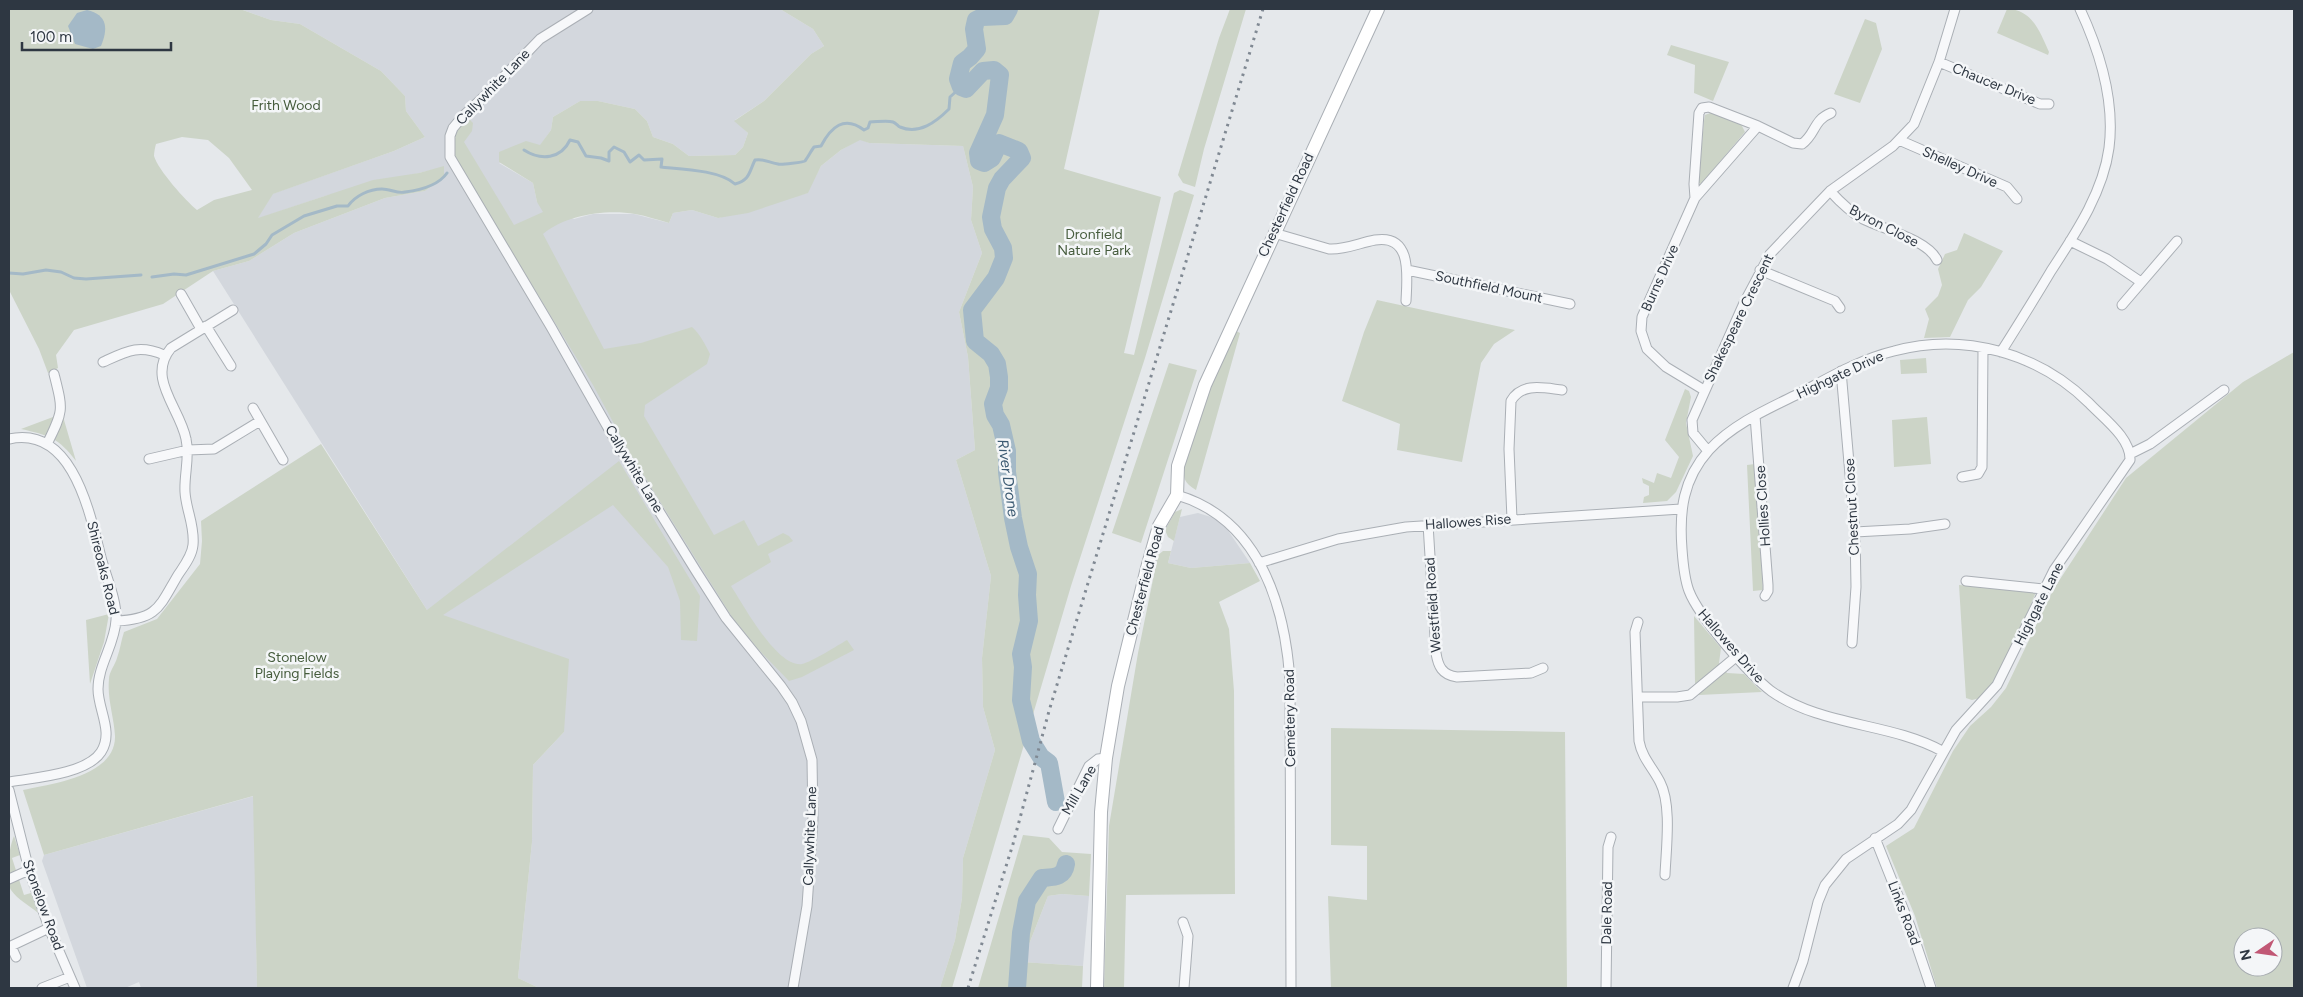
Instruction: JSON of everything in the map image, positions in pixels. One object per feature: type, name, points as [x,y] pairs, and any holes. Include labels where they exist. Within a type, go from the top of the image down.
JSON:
[{"type":"main road","name":"Chesterfield Road","points":[[1097,988],[1101,812],[1106,758],[1118,686],[1142,586],[1159,526],[1177,495],[1178,466],[1205,384],[1378,9]]},
{"type":"street","name":"Callywhite Lane","points":[[588,9],[540,39],[463,116],[450,136],[450,157],[551,327],[615,440],[726,618],[781,686],[792,702],[801,721],[812,760],[813,820],[807,906],[793,988]]},
{"type":"street","name":"Shakespeare Crescent","points":[[1708,451],[1697,439],[1692,426],[1692,420],[1760,270],[1776,246],[1830,191],[1899,140],[1914,124],[1939,62],[1955,9]]},
{"type":"street","points":[[2001,352],[2070,241],[2092,200],[2103,174],[2110,131],[2110,105],[2104,74],[2080,9]]},
{"type":"street","name":"Chaucer Drive","points":[[1939,62],[2040,104],[2049,104]]},
{"type":"street","name":"Burns Drive","points":[[1695,198],[1694,184],[1699,113],[1702,108],[1709,107],[1758,126],[1792,143],[1802,144],[1809,138],[1817,121],[1831,112]]},
{"type":"street","name":"Burns Drive","points":[[1704,390],[1677,375],[1647,349],[1641,331],[1645,309],[1695,198],[1758,126]]},
{"type":"street","name":"Shelley Drive","points":[[1899,140],[2007,187],[2017,199]]},
{"type":"street","name":"Byron Close","points":[[1830,191],[1851,212],[1923,246],[1937,260]]},
{"type":"street","points":[[1274,232],[1336,250],[1376,240],[1386,240],[1395,244],[1406,257],[1406,301]]},
{"type":"street","points":[[2070,241],[2107,259],[2141,282]]},
{"type":"street","points":[[2122,306],[2177,241]]},
{"type":"street","name":"Southfield Mount","points":[[1407,270],[1570,304]]},
{"type":"street","points":[[1760,270],[1835,301],[1840,308]]},
{"type":"street","points":[[181,294],[231,366]]},
{"type":"street","points":[[116,621],[136,620],[158,608],[188,560],[194,546],[194,531],[185,491],[188,450],[184,429],[162,381],[161,364],[164,355],[171,348],[233,310]]},
{"type":"street","name":"Highgate Drive","points":[[1681,509],[1689,480],[1708,451],[1730,432],[1754,416],[1841,371],[1904,348],[1947,344],[1983,348],[2038,364],[2060,378],[2079,394],[2126,443],[2130,454]]},
{"type":"street","points":[[1962,477],[1978,474],[1982,467],[1983,348]]},
{"type":"street","points":[[103,362],[138,349],[152,350],[164,355]]},
{"type":"street","name":"Chestnut Close","points":[[1841,371],[1855,532],[1856,587],[1852,643]]},
{"type":"street","points":[[46,444],[61,414],[62,406],[54,374]]},
{"type":"street","points":[[1512,519],[1509,449],[1511,401],[1515,395],[1527,388],[1562,390]]},
{"type":"street","points":[[2130,454],[2150,444],[2224,390]]},
{"type":"street","points":[[253,408],[283,460]]},
{"type":"street","name":"Hollies Close","points":[[1754,416],[1768,575],[1768,591],[1765,596]]},
{"type":"street","points":[[149,459],[188,450],[214,449],[260,421]]},
{"type":"street","name":"Shireoaks Road","points":[[9,439],[23,438],[46,444],[63,457],[74,474],[95,532],[116,612],[110,650],[99,681],[98,691],[106,724],[106,737],[101,752],[87,764],[76,769],[9,782]]},
{"type":"street","name":"Highgate Lane","points":[[1793,988],[1803,961],[1818,902],[1825,886],[1846,859],[1898,824],[1911,810],[1942,751],[1956,730],[1997,685],[2043,589],[2088,517],[2126,466],[2130,454]]},
{"type":"street","name":"Cemetery Road","points":[[1177,495],[1203,504],[1221,516],[1239,534],[1259,563],[1277,601],[1288,647],[1292,867],[1291,988]]},
{"type":"street","name":"Hallowes Rise","points":[[1259,563],[1338,539],[1428,524],[1681,509]]},
{"type":"street","name":"Hallowes Drive","points":[[1681,509],[1684,572],[1689,591],[1701,614],[1737,656],[1772,692],[1808,710],[1914,738],[1942,751]]},
{"type":"street","name":"Westfield Road","points":[[1428,524],[1436,652],[1439,667],[1449,676],[1456,677],[1531,673],[1543,668]]},
{"type":"street","points":[[1855,532],[1910,529],[1945,524]]},
{"type":"street","points":[[1966,581],[2043,589]]},
{"type":"street","points":[[1638,622],[1635,632],[1641,751],[1661,783],[1665,799],[1667,843],[1665,875]]},
{"type":"street","points":[[1638,697],[1677,697],[1690,694],[1737,656]]},
{"type":"street","name":"Mill Lane","points":[[1058,829],[1089,766],[1098,759],[1106,758]]},
{"type":"street","name":"Stonelow Road","points":[[9,790],[29,870],[49,928],[75,988]]},
{"type":"street","name":"Dale Road","points":[[1606,988],[1608,847],[1611,837]]},
{"type":"street","name":"Links Road","points":[[1875,838],[1910,926],[1931,988]]},
{"type":"street","points":[[9,879],[29,870]]},
{"type":"street","points":[[1183,922],[1188,936],[1184,988]]},
{"type":"street","points":[[16,957],[11,946],[49,928]]},
{"type":"street","points":[[42,988],[70,977]]},
{"type":"shaded area","points":[[240,9],[780,9],[813,29],[824,46],[811,54],[764,101],[735,120],[748,133],[743,147],[735,155],[689,156],[673,144],[653,137],[647,121],[635,109],[598,101],[580,101],[553,117],[551,130],[540,146],[499,163],[533,183],[537,202],[574,219],[593,214],[634,214],[669,223],[673,213],[692,210],[718,218],[807,193],[821,166],[841,150],[860,139],[869,143],[963,146],[973,187],[971,220],[982,253],[959,312],[968,357],[975,450],[956,460],[991,576],[982,658],[983,707],[995,750],[963,858],[962,898],[955,940],[940,988],[539,988],[518,978],[532,842],[533,765],[564,732],[427,610],[213,271],[249,261],[294,233],[385,198],[425,191],[444,176],[444,167],[325,196],[257,219],[272,194],[394,151],[425,137],[406,111],[405,96],[381,71],[300,24],[271,20]]},
{"type":"shaded area","points":[[1198,513],[1221,520],[1250,563],[1191,568],[1168,563],[1180,517]]},
{"type":"shaded area","points":[[254,796],[257,988],[141,988],[139,982],[125,988],[87,988],[42,861],[44,855]]},
{"type":"shaded area","points":[[1062,894],[1089,896],[1083,966],[1022,962],[1048,896]]},
{"type":"green space","name":"Frith Wood","points":[[9,9],[240,9],[271,20],[300,24],[381,71],[405,96],[406,111],[425,137],[394,151],[273,194],[258,218],[373,180],[419,173],[444,166],[444,177],[425,191],[385,198],[294,233],[249,261],[213,271],[163,304],[74,330],[56,355],[58,368],[48,373],[39,349],[9,290]],"holes":[[[182,137],[208,140],[229,158],[252,190],[214,200],[197,210],[166,177],[154,156],[156,144]]]},
{"type":"green space","name":"Dronfield Nature Park","points":[[780,9],[1100,9],[1064,169],[1161,197],[1124,353],[1134,355],[1174,193],[1180,190],[1194,195],[1145,358],[1071,586],[952,988],[940,988],[955,940],[962,898],[963,858],[995,750],[983,707],[982,658],[991,576],[956,460],[975,450],[968,357],[959,312],[982,253],[971,220],[973,187],[963,146],[869,143],[860,140],[841,150],[821,166],[808,193],[748,213],[718,218],[692,210],[673,213],[669,223],[635,214],[599,213],[563,222],[543,234],[604,349],[641,343],[692,327],[704,343],[710,354],[707,364],[645,405],[644,416],[714,535],[744,520],[758,546],[783,533],[793,541],[768,554],[771,562],[731,586],[752,620],[772,646],[792,663],[802,664],[847,640],[854,650],[802,677],[789,681],[758,649],[732,617],[631,455],[593,385],[457,162],[453,149],[453,132],[467,117],[473,123],[472,131],[464,142],[514,225],[543,212],[537,202],[533,183],[499,162],[499,152],[526,141],[540,145],[551,130],[553,117],[580,101],[598,101],[635,109],[647,121],[653,137],[673,144],[689,156],[735,155],[743,147],[748,133],[734,121],[764,101],[811,54],[824,46],[813,29]]},
{"type":"green space","points":[[1230,9],[1246,9],[1204,149],[1195,187],[1183,183],[1178,175],[1219,38]]},
{"type":"green space","points":[[2007,9],[2016,10],[2029,17],[2042,37],[2049,52],[2048,55],[1997,33]]},
{"type":"green space","points":[[1865,19],[1876,23],[1882,49],[1860,103],[1834,94]]},
{"type":"green space","points":[[1671,45],[1729,62],[1713,101],[1694,93],[1695,65],[1667,55]]},
{"type":"green space","points":[[1713,112],[1741,124],[1745,132],[1701,184],[1699,179],[1705,115]]},
{"type":"green space","points":[[1964,233],[2003,251],[1981,287],[1968,300],[1950,337],[1924,338],[1929,319],[1925,309],[1938,296],[1942,285],[1938,269],[1945,254],[1957,250]]},
{"type":"green space","points":[[1377,300],[1515,330],[1494,344],[1481,363],[1462,462],[1397,450],[1400,424],[1342,401],[1364,332]]},
{"type":"green space","points":[[1236,331],[1240,333],[1196,490],[1187,483],[1184,476],[1189,446],[1204,404]]},
{"type":"green space","points":[[2294,352],[2294,988],[1937,988],[1915,916],[1886,846],[1914,828],[1953,751],[1970,726],[1991,707],[2006,688],[2053,590],[2126,478],[2243,382]]},
{"type":"green space","points":[[1926,358],[1927,373],[1901,374],[1900,360]]},
{"type":"green space","points":[[1169,363],[1197,370],[1141,543],[1112,533]]},
{"type":"green space","points":[[1685,389],[1689,391],[1691,397],[1686,423],[1693,456],[1676,492],[1667,501],[1643,503],[1644,497],[1649,495],[1649,486],[1643,483],[1642,478],[1654,483],[1657,473],[1671,478],[1679,457],[1665,440]]},
{"type":"green space","points":[[61,414],[76,461],[58,442],[39,433],[21,429]]},
{"type":"green space","points":[[1927,417],[1931,464],[1894,467],[1892,420]]},
{"type":"green space","name":"Stonelow Playing Fields","points":[[321,444],[427,610],[619,461],[700,596],[697,641],[681,640],[680,601],[668,567],[613,505],[443,615],[569,659],[564,732],[533,765],[532,842],[518,978],[539,988],[257,988],[253,796],[44,855],[23,790],[80,776],[94,769],[105,760],[112,750],[115,736],[109,694],[109,679],[124,632],[157,619],[200,564],[201,521]]},
{"type":"green space","points":[[1755,464],[1763,590],[1753,591],[1747,465]]},
{"type":"green space","points":[[1182,509],[1174,541],[1168,537],[1165,530],[1175,512]]},
{"type":"green space","points":[[1163,551],[1171,551],[1168,563],[1191,568],[1250,563],[1260,581],[1219,602],[1229,629],[1234,691],[1235,894],[1126,895],[1124,988],[1104,988],[1109,826],[1138,653],[1158,555]]},
{"type":"green space","points":[[1959,585],[2036,592],[2008,660],[1997,679],[1980,698],[1972,700],[1966,698]]},
{"type":"green space","points":[[109,614],[104,642],[90,684],[86,620]]},
{"type":"green space","points":[[1694,616],[1721,648],[1719,663],[1727,673],[1744,674],[1762,692],[1699,695],[1695,683]]},
{"type":"green space","points":[[1331,728],[1565,732],[1567,988],[1331,988],[1328,896],[1367,900],[1367,846],[1331,845]]},
{"type":"green space","points":[[1023,835],[1049,838],[1062,852],[1091,854],[1089,896],[1062,894],[1048,896],[1022,962],[1083,966],[1082,988],[978,988]]},
{"type":"green space","points":[[14,836],[20,855],[12,858],[24,895],[31,893],[38,913],[17,896],[9,885],[8,863]]},
{"type":"water","points":[[87,10],[99,15],[105,23],[105,34],[101,46],[93,49],[75,44],[68,26],[77,13]]},
{"type":"waterway","name":"River Drone","points":[[1009,9],[1005,16],[982,17],[976,20],[974,29],[977,49],[962,63],[958,79],[961,87],[966,89],[983,71],[994,70],[1000,75],[995,115],[978,153],[979,161],[984,163],[992,158],[999,143],[1019,151],[1022,158],[1002,179],[997,188],[991,217],[993,229],[1003,248],[1004,258],[996,278],[972,310],[975,341],[991,354],[997,364],[999,388],[993,404],[995,415],[1001,425],[1007,451],[1007,472],[1013,518],[1019,547],[1028,574],[1029,621],[1021,654],[1023,667],[1021,700],[1031,741],[1041,757],[1049,763],[1056,802]]},
{"type":"waterway","points":[[524,150],[537,156],[550,156],[561,151],[570,140],[578,142],[586,156],[609,161],[609,152],[614,147],[624,152],[630,162],[639,155],[644,160],[662,159],[661,167],[710,173],[728,179],[735,184],[746,178],[755,160],[780,164],[805,161],[814,147],[821,146],[829,133],[844,123],[864,130],[868,128],[870,122],[885,121],[894,122],[900,127],[907,129],[927,126],[949,109],[950,97],[961,87]]},
{"type":"waterway","points":[[152,277],[174,274],[186,275],[254,254],[266,244],[272,235],[304,216],[337,206],[348,206],[358,196],[372,190],[385,189],[402,192],[423,189],[439,181],[447,173]]},
{"type":"waterway","points":[[9,273],[23,274],[46,270],[61,272],[74,278],[86,279],[141,275]]},
{"type":"waterway","name":"River Drone","points":[[1017,988],[1021,933],[1027,901],[1042,878],[1054,877],[1060,874],[1065,869],[1066,864]]},
{"type":"railway","points":[[968,988],[1013,844],[1049,711],[1263,9]]}]
